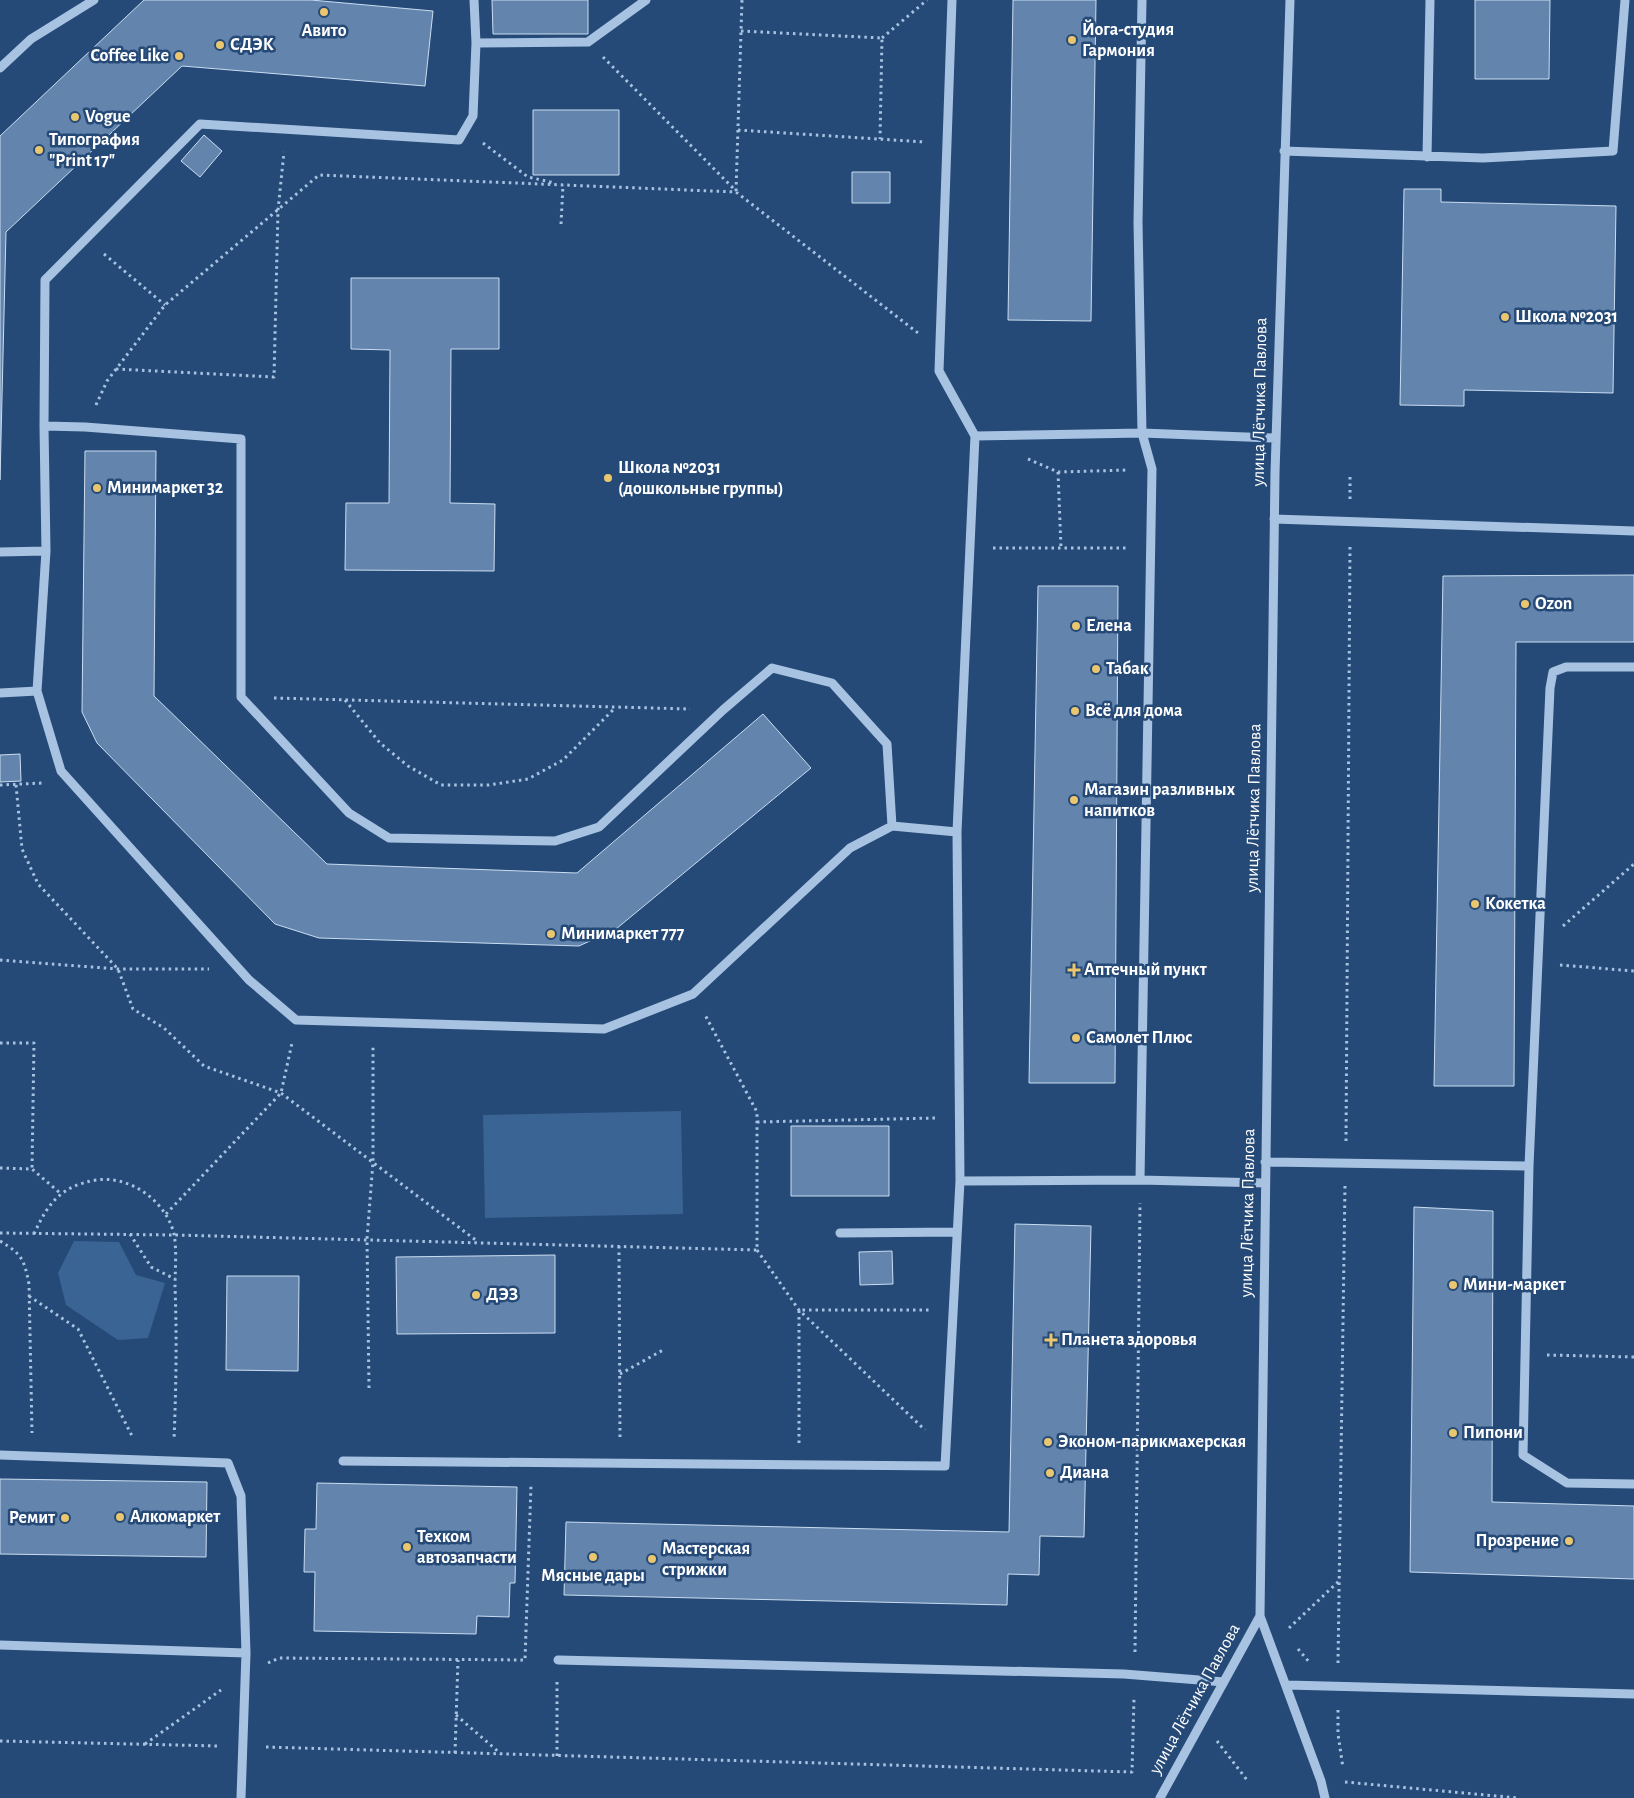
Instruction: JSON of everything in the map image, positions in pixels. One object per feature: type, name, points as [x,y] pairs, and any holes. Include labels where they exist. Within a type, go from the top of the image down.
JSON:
[{"type":"street","points":[[0,68],[31,39],[94,0]]},
{"type":"street","points":[[474,0],[476,44],[473,116],[459,140],[200,124],[45,280],[44,426],[46,551],[37,690],[61,771],[240,970],[296,1020],[604,1029],[693,994],[850,848],[892,826],[957,832]]},
{"type":"street","points":[[476,44],[588,42],[646,0]]},
{"type":"street","points":[[343,1462],[620,1462],[945,1466],[960,1181],[957,832],[975,436],[939,370],[952,0]]},
{"type":"street","points":[[1140,1180],[1152,470],[1142,433],[1138,222],[1142,0]]},
{"type":"street","name":"улица Лётчика Павлова","points":[[1290,0],[1275,438],[1260,1616],[1287,1685],[1321,1781],[1325,1798]]},
{"type":"street","points":[[1427,157],[1430,0]]},
{"type":"street","points":[[1284,151],[1483,158],[1613,151],[1625,0]]},
{"type":"street","points":[[44,426],[85,427],[241,439],[241,697],[348,813],[388,838],[555,841],[599,827],[723,710],[772,668],[832,683],[887,744],[892,826]]},
{"type":"street","points":[[975,436],[1142,433],[1275,438]]},
{"type":"street","points":[[1274,519],[1634,531]]},
{"type":"street","points":[[0,552],[46,551]]},
{"type":"street","points":[[1634,667],[1566,666],[1553,672],[1550,688],[1529,1166],[1522,1455],[1567,1483],[1634,1484]]},
{"type":"street","points":[[0,693],[37,690]]},
{"type":"street","points":[[1265,1162],[1529,1166]]},
{"type":"street","points":[[960,1181],[1140,1180],[1265,1183]]},
{"type":"street","points":[[840,1233],[957,1232]]},
{"type":"street","points":[[0,1455],[228,1463],[241,1496],[246,1653],[241,1798]]},
{"type":"street","name":"улица Лётчика Павлова","points":[[1160,1798],[1260,1616]]},
{"type":"street","points":[[0,1645],[246,1653]]},
{"type":"street","points":[[558,1660],[1135,1675],[1224,1682]]},
{"type":"street","points":[[1287,1685],[1338,1688],[1634,1694]]},
{"type":"path","points":[[736,192],[742,0]]},
{"type":"path","points":[[741,31],[882,38],[927,0]]},
{"type":"path","points":[[880,139],[882,38]]},
{"type":"path","points":[[588,42],[736,192],[940,350]]},
{"type":"path","points":[[116,369],[274,377],[278,210],[287,129]]},
{"type":"path","points":[[465,130],[528,177],[564,185]]},
{"type":"path","points":[[738,130],[947,143]]},
{"type":"path","points":[[85,427],[108,381],[164,305],[319,175],[736,192]]},
{"type":"path","points":[[561,224],[564,185]]},
{"type":"path","points":[[86,238],[164,305]]},
{"type":"path","points":[[1025,458],[1058,472],[1152,470]]},
{"type":"path","points":[[1058,472],[1061,548]]},
{"type":"path","points":[[1350,477],[1345,1163],[1338,1734],[1345,1783],[1498,1794],[1518,1798]]},
{"type":"path","points":[[970,548],[1151,548]]},
{"type":"path","points":[[241,697],[723,710]]},
{"type":"path","points":[[344,700],[380,743],[408,766],[441,785],[489,785],[528,779],[563,760],[616,707]]},
{"type":"path","points":[[0,785],[70,780]]},
{"type":"path","points":[[16,785],[22,849],[38,884],[118,969],[133,1009],[164,1028],[204,1066],[281,1093],[478,1242]]},
{"type":"path","points":[[1539,947],[1634,864]]},
{"type":"path","points":[[0,960],[118,969],[240,970]]},
{"type":"path","points":[[1538,964],[1634,971]]},
{"type":"path","points":[[693,994],[757,1112],[757,1250],[800,1310],[945,1450]]},
{"type":"path","points":[[166,1214],[281,1093],[296,1020]]},
{"type":"path","points":[[369,1388],[367,1239],[373,1162],[373,1022]]},
{"type":"path","points":[[0,1043],[34,1043],[32,1169]]},
{"type":"path","points":[[757,1122],[960,1117]]},
{"type":"path","points":[[0,1168],[32,1169],[60,1193]]},
{"type":"path","points":[[34,1234],[44,1212],[60,1193],[81,1183],[106,1179],[130,1184],[150,1196],[166,1214],[174,1235],[177,1364],[173,1461]]},
{"type":"path","points":[[0,1741],[244,1746],[1132,1772],[1135,1675],[1140,1180]]},
{"type":"path","points":[[0,1233],[367,1239],[757,1250]]},
{"type":"path","points":[[130,1234],[151,1267],[175,1279]]},
{"type":"path","points":[[0,1241],[12,1248],[24,1260],[29,1296],[33,1456]]},
{"type":"path","points":[[619,1246],[620,1462]]},
{"type":"path","points":[[29,1296],[78,1329],[144,1460]]},
{"type":"path","points":[[800,1310],[953,1310]]},
{"type":"path","points":[[799,1464],[800,1310]]},
{"type":"path","points":[[620,1374],[663,1350]]},
{"type":"path","points":[[1525,1354],[1634,1357]]},
{"type":"path","points":[[144,1745],[246,1672],[280,1658],[525,1660],[532,1462]]},
{"type":"path","points":[[1271,1645],[1293,1642],[1310,1663],[1319,1663]]},
{"type":"path","points":[[455,1753],[458,1660]]},
{"type":"path","points":[[557,1756],[558,1660]]},
{"type":"path","points":[[1328,1664],[1338,1664]]},
{"type":"path","points":[[456,1715],[502,1754]]},
{"type":"path","points":[[1202,1721],[1247,1780]]},
{"type":"shaded area","points":[[681,1111],[683,1214],[485,1218],[483,1115]]},
{"type":"shaded area","points":[[74,1241],[119,1242],[136,1275],[165,1283],[148,1338],[118,1340],[66,1305],[58,1273]]},
{"type":"building","points":[[144,0],[311,0],[433,11],[425,86],[182,66],[6,232],[0,480],[0,136]]},
{"type":"building","points":[[492,0],[588,0],[588,34],[493,34]]},
{"type":"building","points":[[1013,0],[1096,0],[1091,321],[1008,320]]},
{"type":"building","points":[[1475,0],[1550,0],[1549,79],[1475,79]]},
{"type":"building","points":[[533,110],[619,110],[619,175],[533,175]]},
{"type":"building","points":[[204,135],[222,151],[200,177],[181,161]]},
{"type":"building","points":[[852,172],[890,172],[890,203],[852,203]]},
{"type":"building","points":[[1404,189],[1441,189],[1441,202],[1616,206],[1613,393],[1464,390],[1464,406],[1400,405]]},
{"type":"building","points":[[351,278],[499,278],[499,349],[451,349],[450,503],[495,504],[494,571],[345,570],[346,503],[389,503],[390,350],[351,349]]},
{"type":"building","points":[[85,451],[156,451],[154,696],[327,864],[577,873],[763,714],[811,768],[616,929],[579,946],[319,938],[275,924],[97,743],[82,712]]},
{"type":"building","points":[[1634,575],[1634,642],[1516,642],[1514,1086],[1434,1086],[1443,576]]},
{"type":"building","points":[[1038,586],[1118,586],[1115,1083],[1029,1083]]},
{"type":"building","points":[[20,754],[21,781],[0,782],[0,755]]},
{"type":"building","points":[[791,1126],[889,1126],[889,1196],[791,1196]]},
{"type":"building","points":[[1414,1207],[1493,1211],[1492,1502],[1634,1506],[1634,1579],[1410,1572]]},
{"type":"building","points":[[1015,1224],[1091,1226],[1084,1537],[1040,1536],[1039,1575],[1008,1574],[1007,1605],[564,1595],[566,1522],[1009,1532]]},
{"type":"building","points":[[892,1251],[893,1284],[860,1285],[859,1252]]},
{"type":"building","name":"ДЭЗ","points":[[555,1255],[555,1333],[397,1334],[396,1257]]},
{"type":"building","points":[[227,1276],[299,1276],[298,1371],[226,1370]]},
{"type":"building","points":[[0,1479],[207,1482],[206,1557],[0,1554]]},
{"type":"building","points":[[317,1483],[517,1487],[515,1583],[510,1583],[509,1617],[477,1616],[476,1634],[314,1631],[315,1572],[304,1572],[305,1529],[316,1529]]},
{"type":"place","name":"Авито","points":[[324,12]]},
{"type":"place","name":"Йога-студия Гармония","points":[[1072,40]]},
{"type":"place","name":"СДЭК","points":[[220,45]]},
{"type":"place","name":"Coffee Like","points":[[179,56]]},
{"type":"place","name":"Vogue","points":[[75,117]]},
{"type":"place","name":"Типография \"Print 17\"","points":[[39,150]]},
{"type":"place","name":"Школа №2031","points":[[1505,317]]},
{"type":"place","name":"Школа №2031 (дошкольные группы)","points":[[608,478]]},
{"type":"place","name":"Минимаркет 32","points":[[97,488]]},
{"type":"place","name":"Ozon","points":[[1525,604]]},
{"type":"place","name":"Елена","points":[[1076,626]]},
{"type":"place","name":"Табак","points":[[1096,669]]},
{"type":"place","name":"Всё для дома","points":[[1075,711]]},
{"type":"place","name":"Магазин разливных напитков","points":[[1074,800]]},
{"type":"place","name":"Кокетка","points":[[1475,904]]},
{"type":"place","name":"Минимаркет 777","points":[[551,934]]},
{"type":"place","name":"Аптечный пункт","points":[[1074,970]]},
{"type":"place","name":"Самолет Плюс","points":[[1076,1038]]},
{"type":"place","name":"Мини-маркет","points":[[1453,1285]]},
{"type":"place","name":"ДЭЗ","points":[[476,1295]]},
{"type":"place","name":"Планета здоровья","points":[[1051,1340]]},
{"type":"place","name":"Пипони","points":[[1453,1433]]},
{"type":"place","name":"Эконом-парикмахерская","points":[[1048,1442]]},
{"type":"place","name":"Диана","points":[[1050,1473]]},
{"type":"place","name":"Алкомаркет","points":[[120,1517]]},
{"type":"place","name":"Ремит","points":[[65,1518]]},
{"type":"place","name":"Прозрение","points":[[1569,1541]]},
{"type":"place","name":"Техком автозапчасти","points":[[407,1547]]},
{"type":"place","name":"Мясные дары","points":[[593,1557]]},
{"type":"place","name":"Мастерская стрижки","points":[[652,1559]]}]
